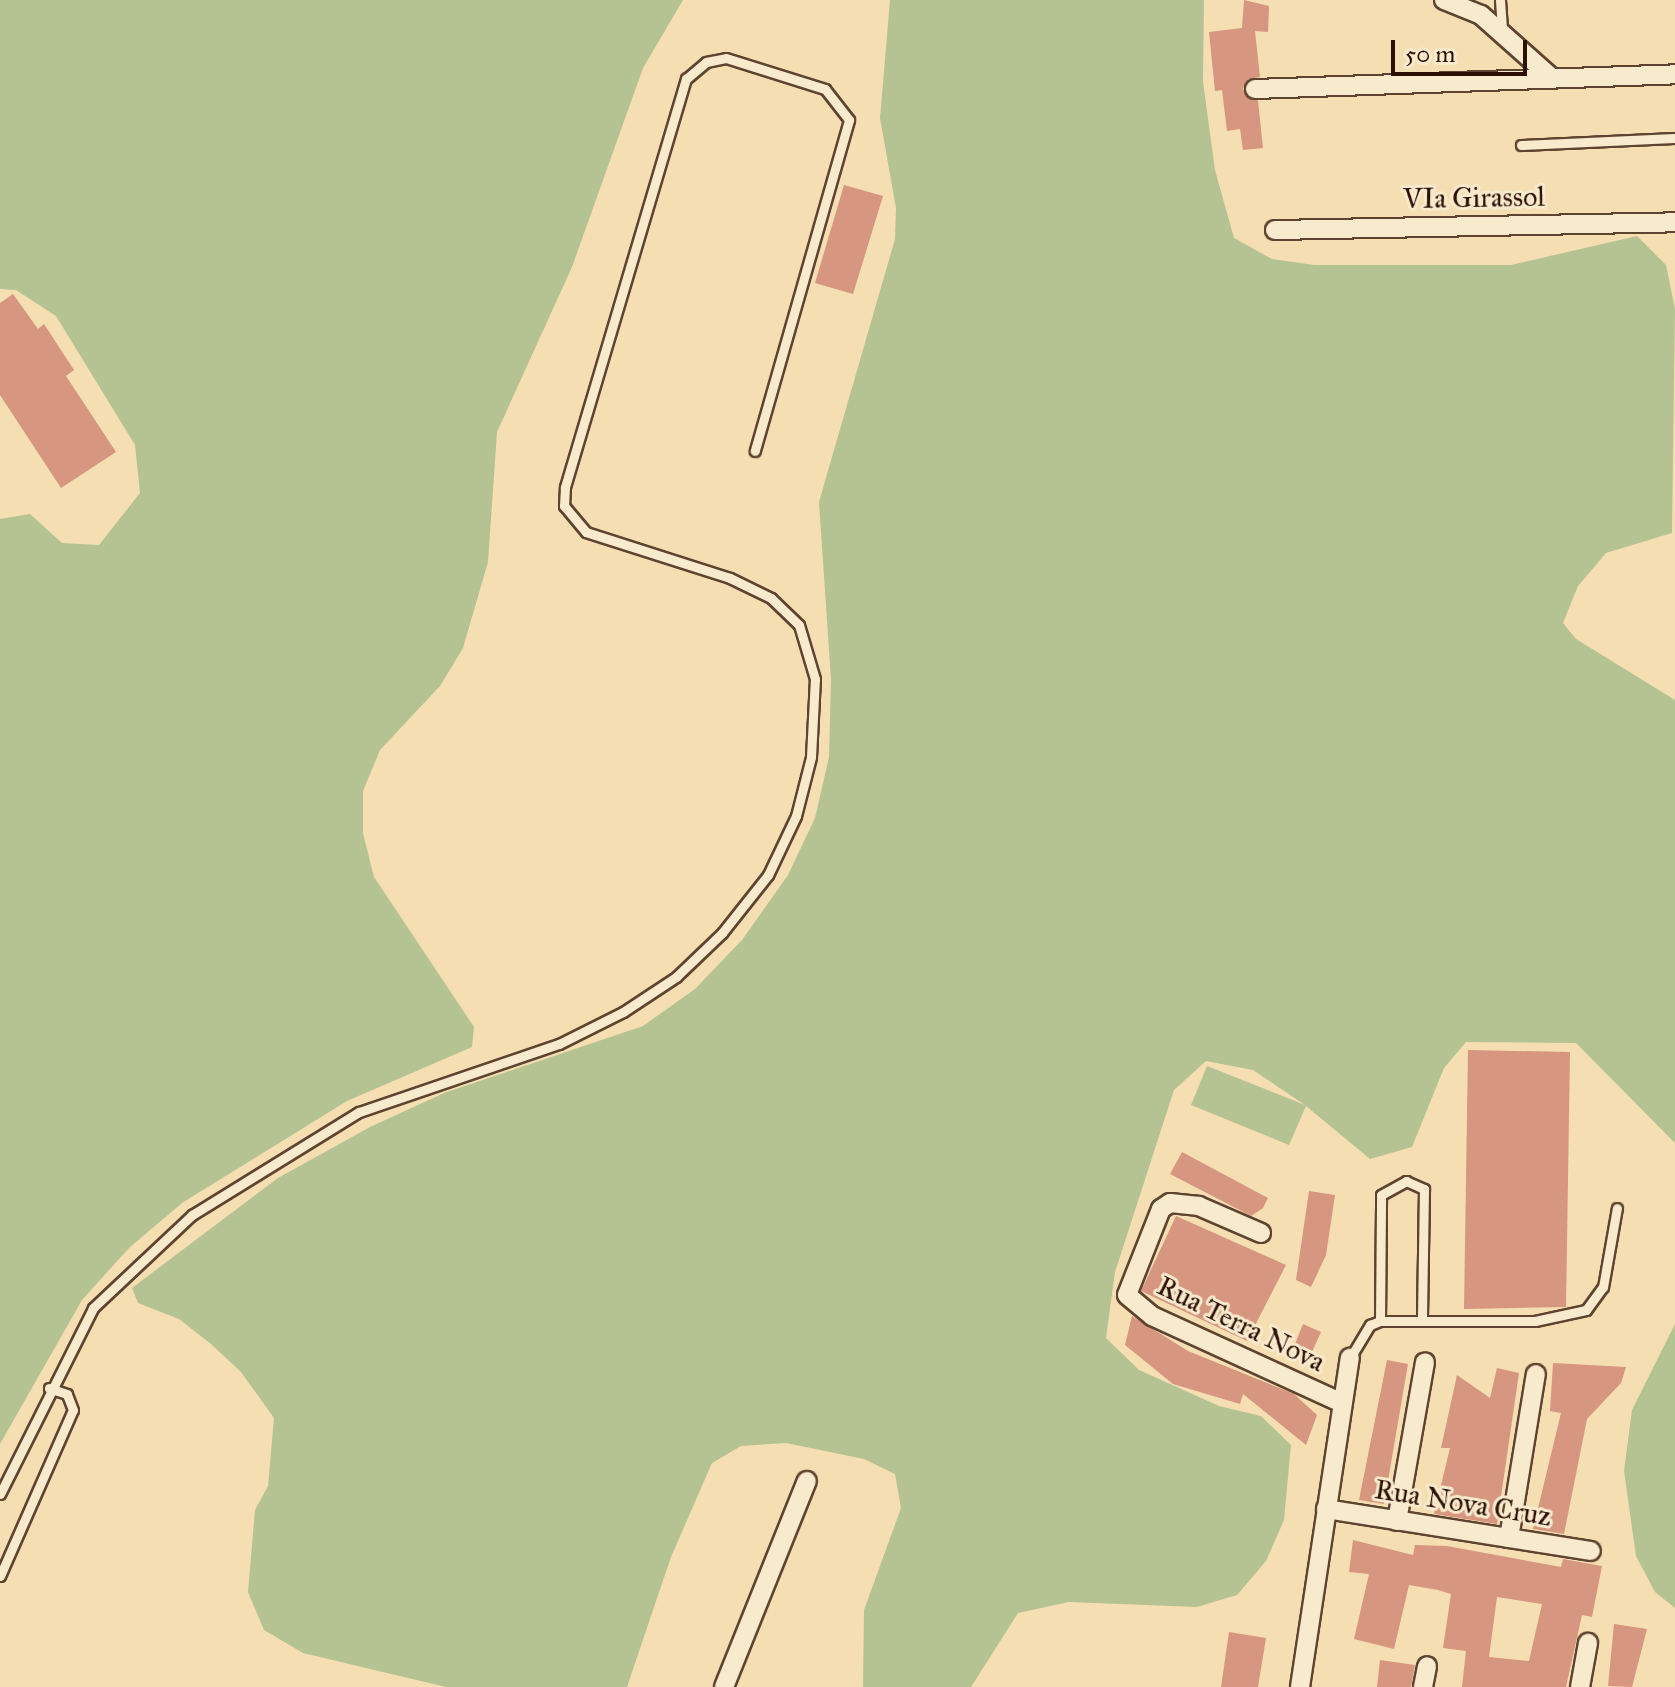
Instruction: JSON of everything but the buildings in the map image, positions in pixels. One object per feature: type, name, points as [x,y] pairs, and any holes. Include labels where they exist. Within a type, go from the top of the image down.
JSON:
[{"type":"street","points":[[1444,0],[1481,15],[1553,79]]},
{"type":"street","points":[[1255,89],[1675,74]]},
{"type":"street","name":"VIa Girassol","points":[[1275,230],[1675,222]]},
{"type":"street","name":"Rua Terra Nova","points":[[1261,1233],[1199,1206],[1170,1203],[1161,1209],[1127,1295],[1152,1316],[1342,1403]]},
{"type":"street","points":[[1300,1687],[1350,1358]]},
{"type":"street","points":[[1397,1521],[1425,1362]]},
{"type":"street","points":[[1509,1538],[1536,1374]]},
{"type":"street","points":[[724,1687],[807,1481]]},
{"type":"street","name":"Rua Nova Cruz","points":[[1326,1509],[1591,1551]]},
{"type":"street","points":[[1580,1687],[1588,1643]]},
{"type":"street","points":[[1423,1687],[1427,1666]]},
{"type":"lane","points":[[1500,0],[1502,35]]},
{"type":"lane","points":[[0,1494],[49,1388],[93,1308],[192,1215],[359,1112],[559,1044],[623,1012],[676,977],[722,933],[768,875],[796,816],[811,757],[815,679],[799,625],[771,598],[730,578],[586,532],[564,506],[686,79],[706,62],[726,58],[825,89],[849,120],[755,451]]},
{"type":"lane","points":[[1521,145],[1675,138]]},
{"type":"lane","points":[[1380,1321],[1381,1195],[1406,1181],[1424,1189],[1422,1318]]},
{"type":"lane","points":[[1350,1358],[1370,1325],[1380,1321],[1422,1318],[1535,1321],[1586,1310],[1603,1287],[1617,1208]]},
{"type":"lane","points":[[0,1576],[73,1410],[67,1394],[49,1388]]},
{"type":"green space","points":[[0,0],[683,0],[643,68],[572,267],[497,432],[488,562],[463,648],[440,686],[380,750],[363,791],[363,833],[374,877],[474,1027],[472,1047],[347,1101],[182,1203],[129,1248],[82,1300],[0,1444],[0,519],[30,514],[62,543],[99,545],[140,493],[135,445],[56,316],[16,290],[0,289]]},
{"type":"green space","points":[[890,0],[1204,0],[1203,82],[1215,170],[1234,238],[1272,259],[1314,265],[1511,265],[1637,236],[1666,265],[1675,309],[1672,533],[1606,553],[1578,586],[1563,623],[1576,639],[1675,700],[1675,1143],[1576,1043],[1466,1042],[1444,1068],[1412,1147],[1370,1159],[1306,1106],[1289,1145],[1191,1105],[1207,1066],[1305,1105],[1253,1070],[1206,1061],[1174,1090],[1115,1272],[1106,1338],[1139,1370],[1219,1406],[1261,1416],[1291,1445],[1284,1520],[1266,1561],[1237,1595],[1197,1607],[1069,1602],[1018,1613],[971,1687],[863,1687],[864,1610],[901,1508],[895,1474],[864,1459],[786,1443],[741,1446],[712,1463],[671,1557],[627,1687],[446,1687],[303,1653],[264,1630],[248,1592],[255,1510],[268,1486],[274,1418],[241,1372],[211,1344],[179,1319],[138,1303],[132,1288],[278,1178],[370,1127],[444,1093],[643,1026],[695,989],[742,940],[788,875],[815,818],[829,757],[831,680],[819,502],[895,239],[896,208],[880,118]]},
{"type":"green space","points":[[1675,1324],[1675,1608],[1655,1592],[1636,1556],[1624,1471],[1632,1410]]}]
